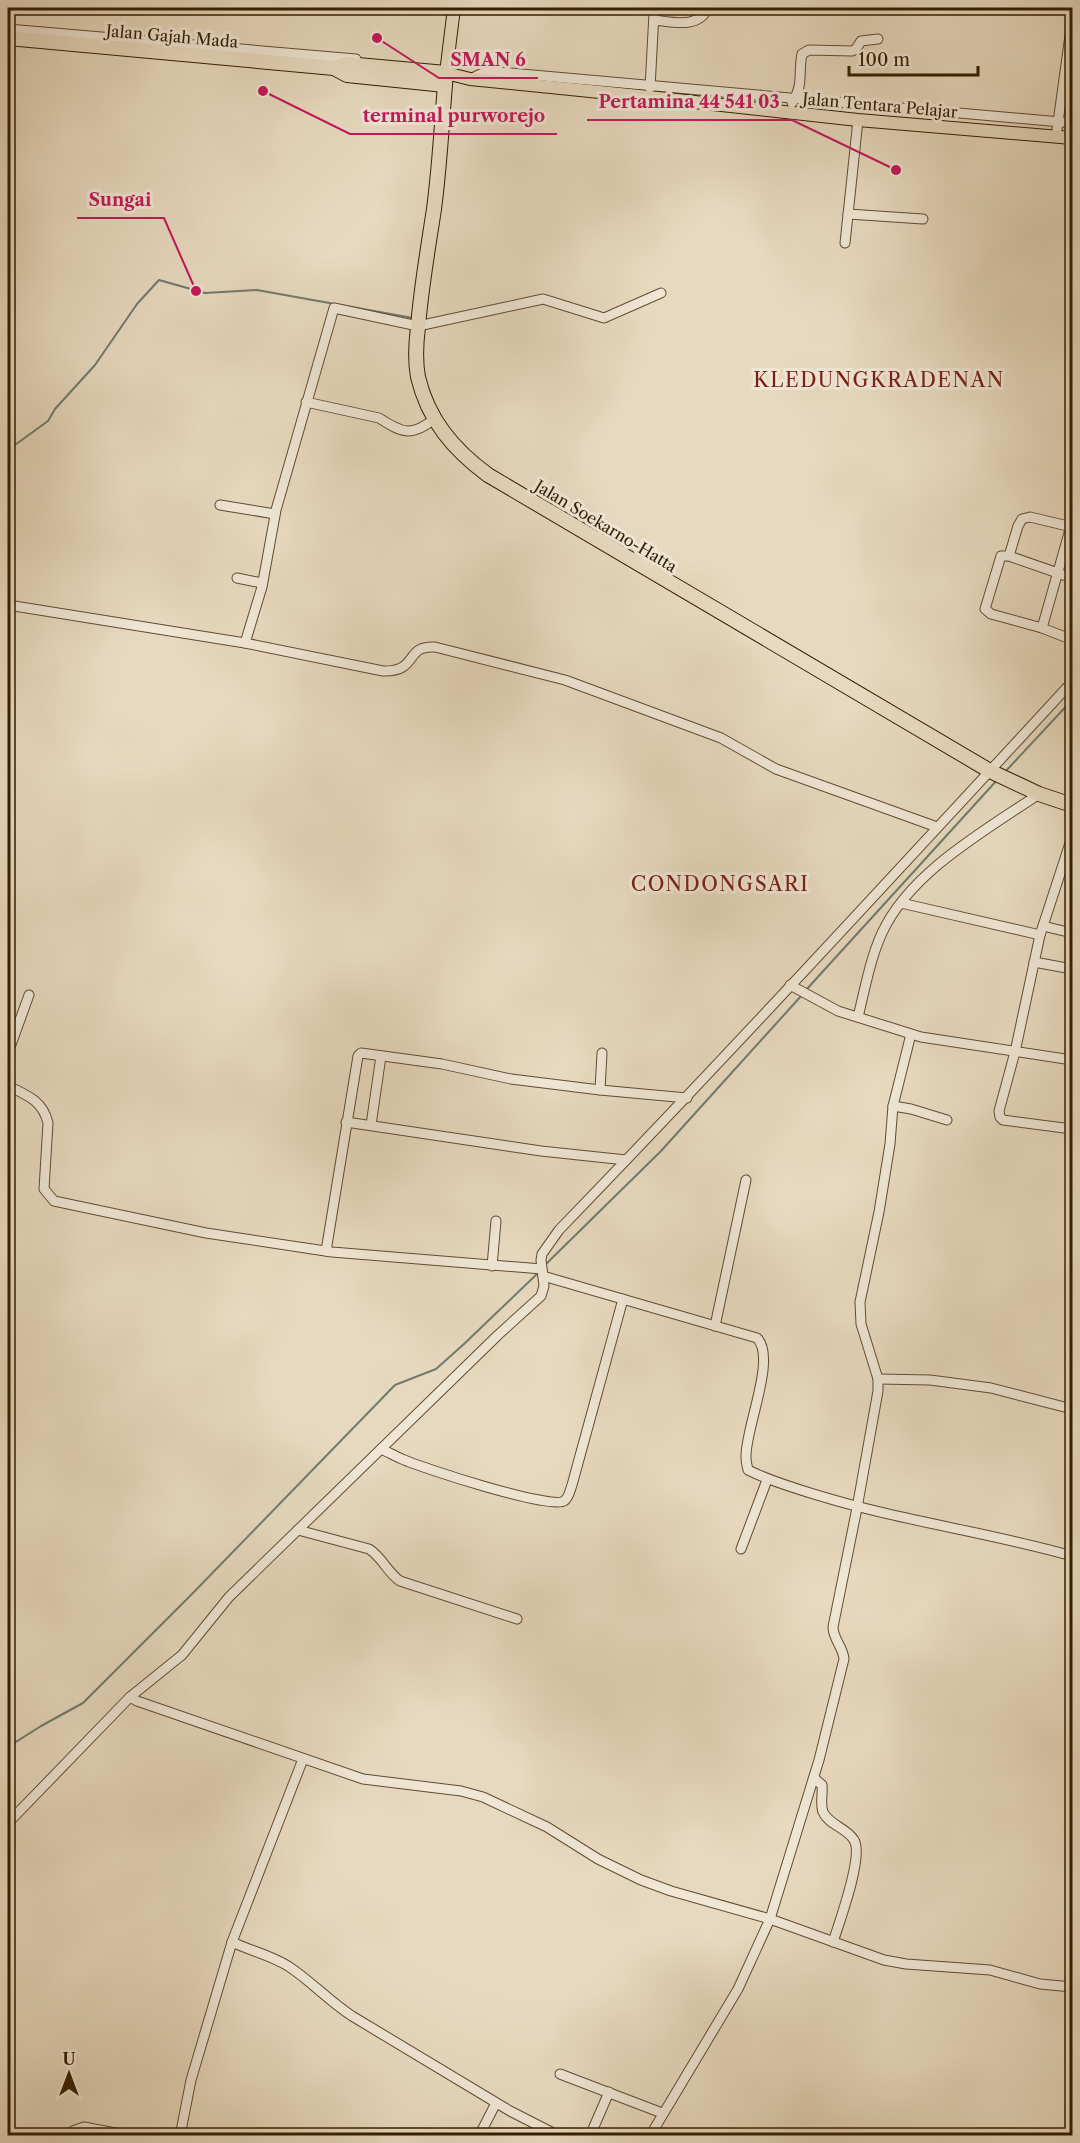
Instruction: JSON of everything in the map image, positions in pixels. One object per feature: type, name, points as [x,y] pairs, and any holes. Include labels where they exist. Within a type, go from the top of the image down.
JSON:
[{"type":"highway","name":"Jalan Gajah Mada","points":[[8,38],[334,68],[347,64],[394,68],[446,79]]},
{"type":"highway","name":"Jalan Gajah Mada","points":[[334,68],[347,75],[446,79]]},
{"type":"highway","name":"Jalan Soekarno-Hatta","points":[[446,79],[434,206],[418,326],[418,376],[425,400],[434,419],[464,457],[488,476],[997,775],[1039,794],[1072,805]]},
{"type":"main road","points":[[446,79],[454,8]]},
{"type":"main road","name":"Jalan Tentara Pelajar","points":[[446,79],[650,91],[786,113],[1072,138]]},
{"type":"street","points":[[8,17],[9,8]]},
{"type":"street","points":[[708,8],[699,20],[679,22],[654,17],[650,91],[795,99],[1072,123]]},
{"type":"street","points":[[1056,137],[1072,21]]},
{"type":"street","points":[[8,28],[387,61],[394,68]]},
{"type":"street","points":[[786,113],[801,83],[802,54],[809,50],[852,51],[861,41],[878,39]]},
{"type":"street","points":[[845,243],[858,120]]},
{"type":"street","points":[[848,214],[923,219]]},
{"type":"street","points":[[245,643],[262,583],[275,514],[334,308],[418,326],[543,299],[604,318],[661,292]]},
{"type":"street","points":[[306,402],[380,418],[387,424],[404,430],[417,431],[434,419]]},
{"type":"street","points":[[220,505],[275,514]]},
{"type":"street","points":[[1010,556],[1022,519],[1030,517],[1072,526],[1042,628]]},
{"type":"street","points":[[1072,578],[1010,556],[1001,556],[985,609],[992,614],[1068,637],[1072,622]]},
{"type":"street","points":[[237,578],[262,583]]},
{"type":"street","points":[[8,605],[245,643],[383,671],[402,669],[418,649],[424,646],[435,647],[565,680],[721,738],[776,769],[937,827]]},
{"type":"street","points":[[8,1823],[130,1697],[182,1655],[229,1597],[541,1296],[544,1290],[542,1254],[559,1230],[687,1098],[937,827],[997,775],[1072,682]]},
{"type":"street","points":[[858,1017],[869,970],[882,933],[901,903],[950,855],[997,820],[1039,794]]},
{"type":"street","points":[[1072,837],[1042,930],[1015,1052],[999,1111],[1003,1120],[1072,1129]]},
{"type":"street","points":[[901,903],[1042,930],[1072,933]]},
{"type":"street","points":[[1034,962],[1072,969]]},
{"type":"street","points":[[790,985],[838,1011],[921,1037],[1072,1060]]},
{"type":"street","points":[[8,1053],[29,995]]},
{"type":"street","points":[[650,2136],[738,1989],[770,1919],[814,1778],[844,1659],[843,1651],[834,1636],[833,1627],[878,1391],[878,1379],[861,1324],[860,1302],[879,1212],[890,1144],[893,1106],[911,1034]]},
{"type":"street","points":[[600,1090],[602,1053]]},
{"type":"street","points":[[326,1251],[359,1054],[442,1064],[511,1079],[687,1098]]},
{"type":"street","points":[[371,1125],[381,1056]]},
{"type":"street","points":[[8,1086],[34,1099],[46,1113],[48,1123],[44,1189],[54,1201],[206,1233],[326,1251],[542,1272],[623,1299],[757,1338],[764,1350],[761,1380],[746,1455],[748,1470],[767,1480],[857,1508],[986,1534],[1072,1556]]},
{"type":"street","points":[[893,1106],[947,1120]]},
{"type":"street","points":[[346,1122],[541,1151],[626,1160]]},
{"type":"street","points":[[715,1326],[746,1180]]},
{"type":"street","points":[[492,1266],[496,1221]]},
{"type":"street","points":[[381,1449],[402,1460],[428,1469],[511,1494],[552,1503],[564,1502],[572,1485],[623,1299]]},
{"type":"street","points":[[878,1379],[930,1380],[991,1389],[1072,1409]]},
{"type":"street","points":[[741,1549],[767,1480]]},
{"type":"street","points":[[298,1530],[369,1549],[376,1553],[391,1575],[400,1581],[517,1619]]},
{"type":"street","points":[[130,1697],[363,1779],[473,1793],[508,1807],[547,1827],[598,1858],[641,1880],[671,1891],[770,1919],[874,1957],[906,1964],[990,1970],[1040,1984],[1072,1987]]},
{"type":"street","points":[[180,2136],[191,2080],[232,1942],[303,1759]]},
{"type":"street","points":[[814,1778],[822,1785],[823,1811],[827,1818],[850,1834],[856,1844],[856,1867],[833,1942]]},
{"type":"street","points":[[232,1942],[268,1955],[290,1968],[342,2009],[496,2103],[559,2136]]},
{"type":"street","points":[[560,2074],[662,2113]]},
{"type":"street","points":[[590,2136],[609,2092]]},
{"type":"street","points":[[478,2136],[496,2103]]},
{"type":"street","points":[[70,2136],[73,2130],[84,2127],[131,2136]]},
{"type":"waterway","points":[[8,450],[48,421],[55,409],[95,365],[137,304],[159,280],[205,293],[257,290],[413,318]]},
{"type":"waterway","points":[[1004,773],[1072,700]]},
{"type":"waterway","points":[[806,990],[998,779]]},
{"type":"waterway","points":[[544,1266],[661,1151],[802,995]]},
{"type":"waterway","points":[[8,1747],[83,1703],[395,1385],[436,1369],[538,1273]]},
{"type":"place","name":"SMAN 6","points":[[377,38]]},
{"type":"place","name":"terminal purworejo","points":[[263,91]]},
{"type":"place","name":"Pertamina 44 541 03","points":[[896,170]]},
{"type":"place","name":"Sungai","points":[[196,291]]},
{"type":"district","name":"KLEDUNGKRADENAN","points":[[879,380]]},
{"type":"district","name":"CONDONGSARI","points":[[720,884]]}]
